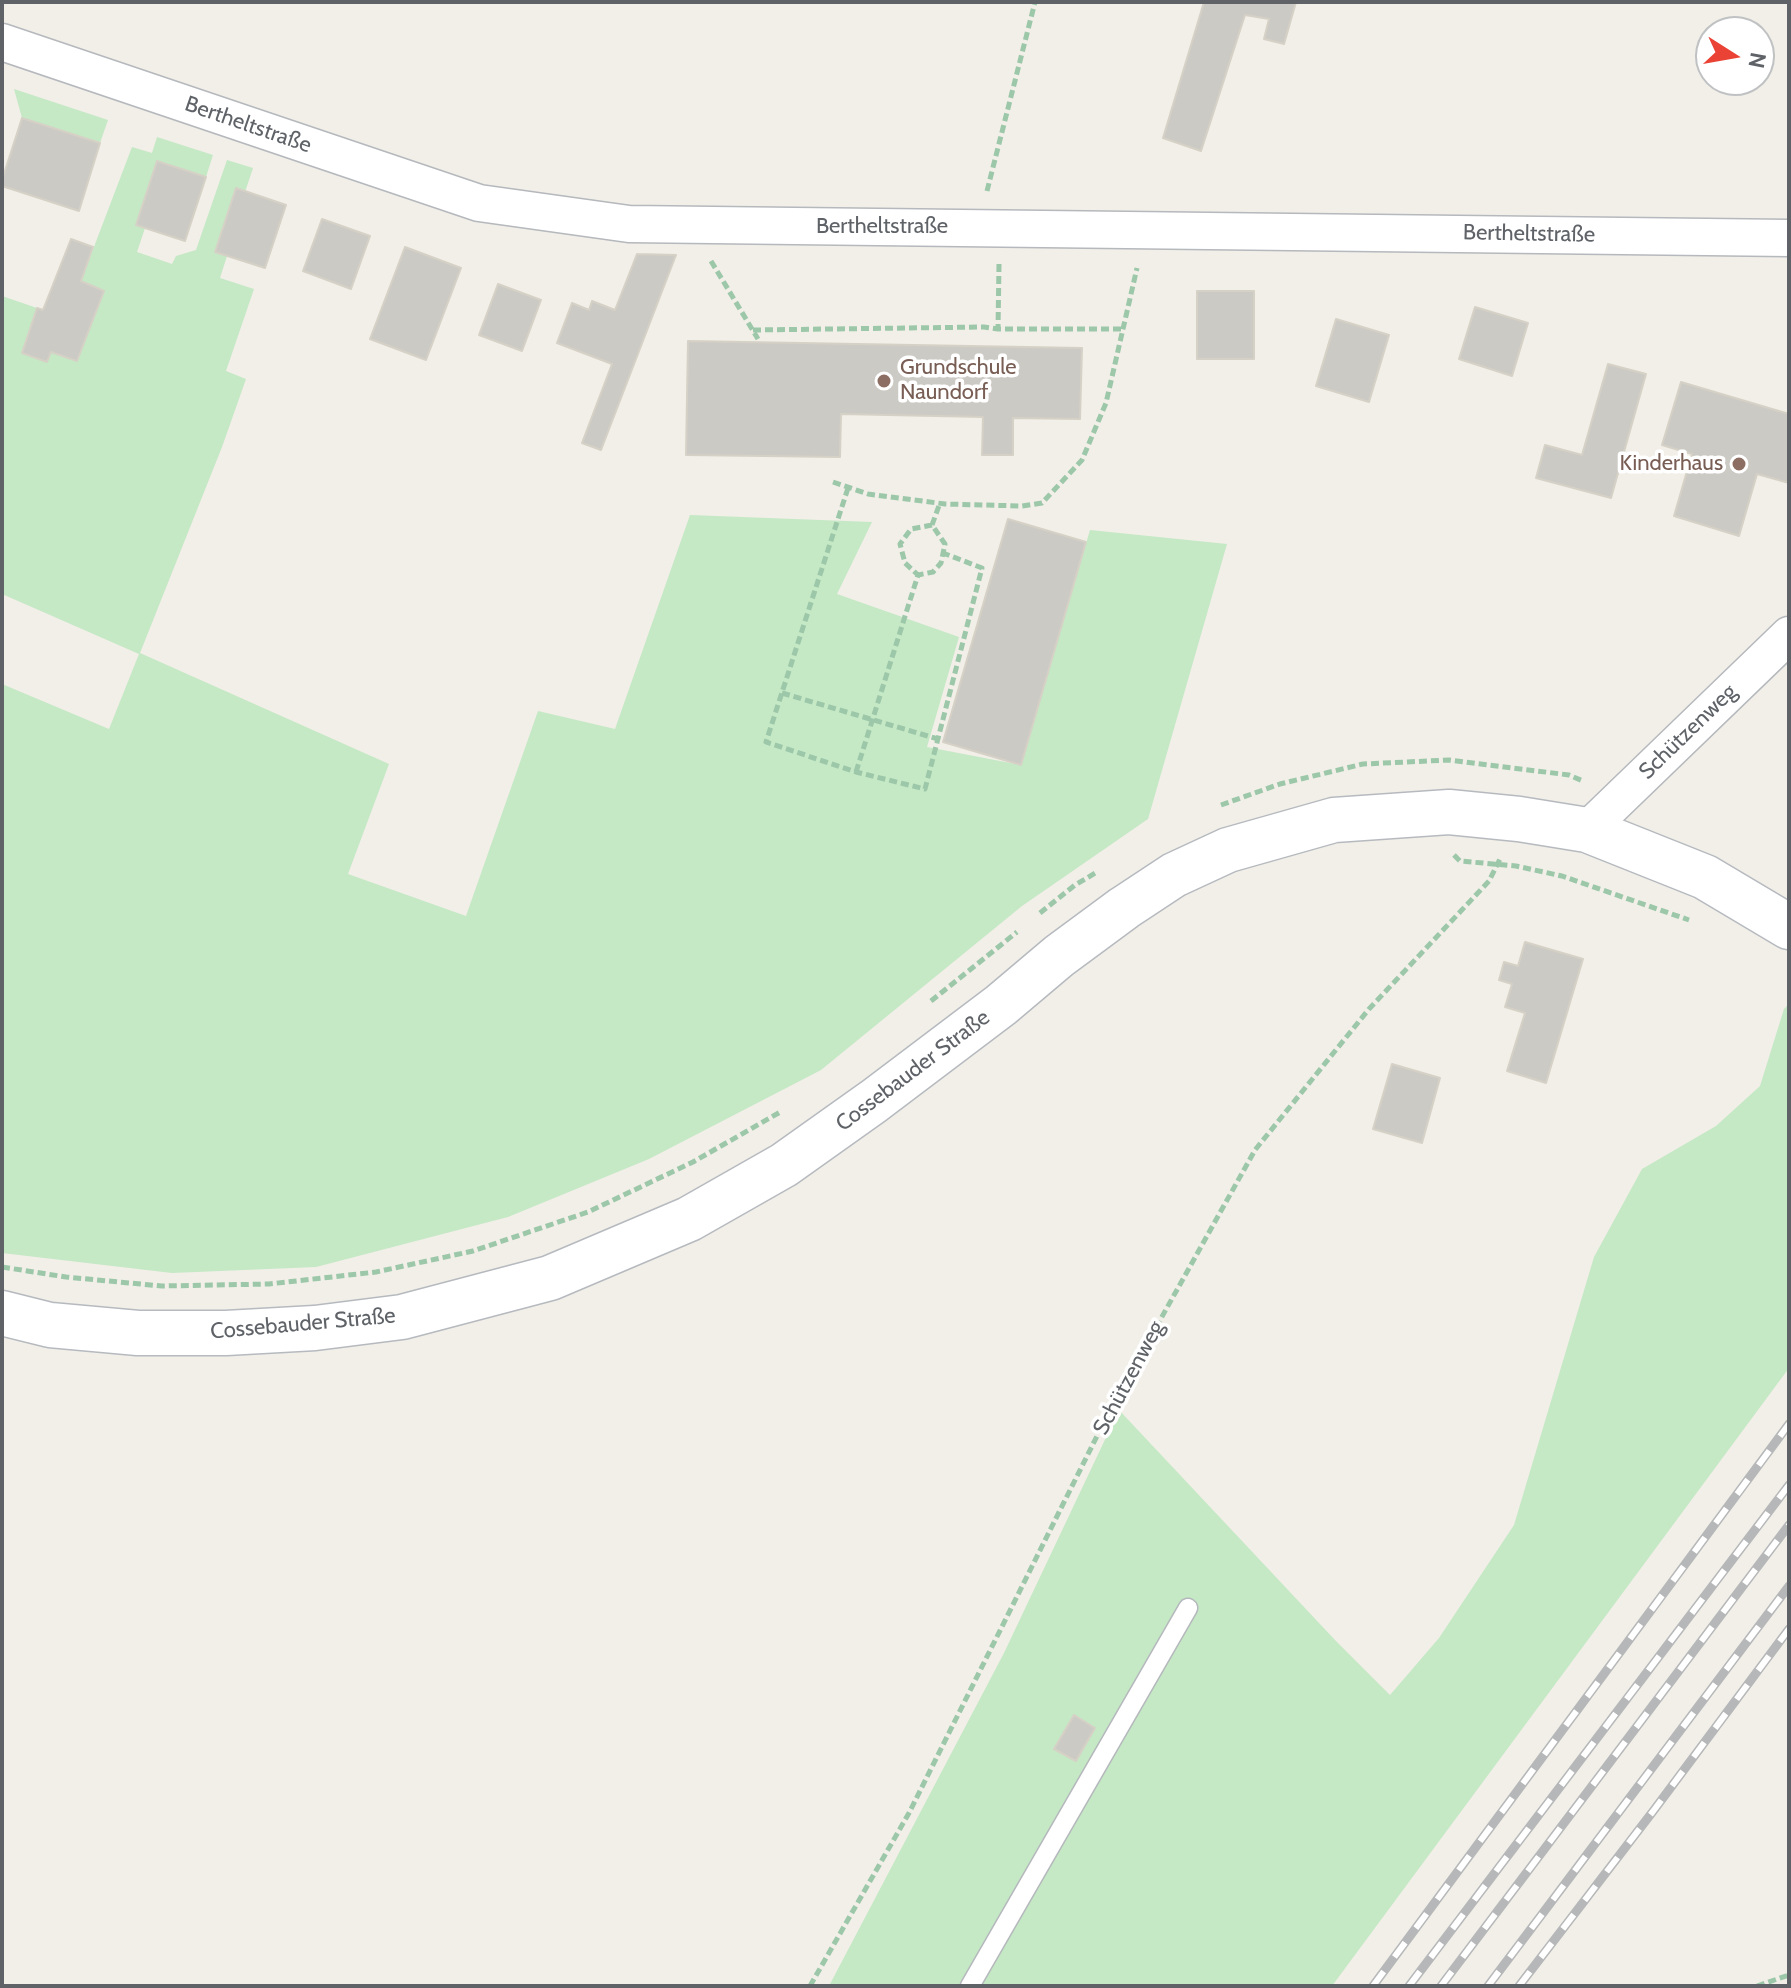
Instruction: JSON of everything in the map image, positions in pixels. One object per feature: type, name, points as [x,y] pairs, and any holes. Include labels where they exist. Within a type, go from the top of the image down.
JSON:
[{"type":"street","name":"Bertheltstraße","points":[[2,42],[479,203],[629,224],[1789,238]]},
{"type":"street","name":"Schützenweg","points":[[1587,830],[1789,635]]},
{"type":"street","name":"Cossebauder Straße","points":[[2,1313],[50,1325],[138,1333],[226,1333],[315,1328],[402,1317],[550,1278],[689,1219],[784,1165],[1001,1005],[1070,948],[1174,875],[1228,850],[1334,820],[1449,812],[1587,830],[1705,877],[1789,927]]},
{"type":"lane","points":[[970,1986],[1188,1608]]},
{"type":"path","points":[[998,329],[989,228],[1035,2]]},
{"type":"path","points":[[712,225],[708,257],[758,339]]},
{"type":"path","points":[[833,482],[868,494],[940,503],[1022,506],[1042,503],[1082,460],[1106,403],[1146,229]]},
{"type":"path","points":[[753,330],[1123,329]]},
{"type":"path","points":[[848,488],[766,742],[856,772],[925,789],[982,568],[943,553]]},
{"type":"path","points":[[932,525],[940,503]]},
{"type":"path","points":[[918,575],[933,572],[941,563],[945,544],[932,525]]},
{"type":"path","points":[[918,575],[905,563],[900,544],[911,529],[932,525]]},
{"type":"path","points":[[856,772],[918,575]]},
{"type":"path","points":[[782,693],[938,739]]},
{"type":"path","points":[[1217,806],[1280,784],[1363,764],[1449,760],[1569,775],[1621,797]]},
{"type":"path","name":"Schützenweg","points":[[810,1986],[909,1813],[1111,1408],[1255,1150],[1369,1009],[1489,881],[1519,819]]},
{"type":"path","points":[[1516,866],[1562,876],[1700,923]]},
{"type":"path","points":[[1038,915],[1075,885],[1099,871]]},
{"type":"path","points":[[927,1004],[1026,925]]},
{"type":"path","points":[[2,1267],[162,1286],[269,1284],[376,1272],[473,1251],[588,1212],[693,1162],[792,1104]]},
{"type":"path","points":[[1757,1986],[1789,1975]]},
{"type":"green space","points":[[14,89],[108,120],[100,143],[22,118]]},
{"type":"green space","points":[[157,137],[213,155],[206,177],[157,161],[145,228],[137,252],[172,264],[176,256],[196,250],[227,160],[253,168],[245,192],[236,189],[215,251],[227,256],[220,278],[254,289],[226,371],[246,379],[140,653],[389,764],[348,874],[466,916],[538,711],[615,729],[690,515],[872,522],[837,594],[959,637],[927,747],[1021,765],[1090,530],[1227,544],[1148,819],[1022,906],[821,1070],[649,1159],[508,1217],[316,1267],[172,1273],[2,1253],[2,684],[109,729],[139,654],[2,594],[2,296],[37,308],[23,353],[46,362],[51,352],[77,361],[104,292],[81,281],[132,147],[152,153]]},
{"type":"green space","points":[[1789,1004],[1789,1368],[1332,1986],[829,1986],[1004,1653],[1119,1410],[1390,1695],[1439,1638],[1514,1525],[1594,1257],[1642,1169],[1716,1126],[1760,1086],[1784,1009]]},
{"type":"building","points":[[1204,2],[1296,2],[1284,44],[1264,39],[1269,19],[1245,15],[1201,151],[1163,138]]},
{"type":"building","points":[[22,118],[100,143],[79,211],[2,186]]},
{"type":"building","points":[[157,161],[206,177],[185,241],[136,225]]},
{"type":"building","points":[[236,188],[286,205],[265,268],[215,252]]},
{"type":"building","points":[[322,219],[370,236],[351,289],[303,271]]},
{"type":"building","points":[[71,239],[93,247],[81,281],[104,291],[77,361],[51,352],[47,362],[22,353],[37,308],[43,310]]},
{"type":"building","points":[[405,247],[461,268],[426,360],[370,339]]},
{"type":"building","points":[[637,254],[676,255],[601,450],[582,443],[612,364],[557,343],[572,303],[589,310],[592,301],[615,310]]},
{"type":"building","points":[[498,284],[541,300],[522,351],[479,335]]},
{"type":"building","points":[[1197,291],[1254,291],[1254,359],[1197,359]]},
{"type":"building","points":[[1475,307],[1528,323],[1512,376],[1459,359]]},
{"type":"building","points":[[1336,319],[1389,335],[1369,402],[1316,386]]},
{"type":"building","name":"Grundschule Naundorf","points":[[688,341],[1082,348],[1080,419],[1013,418],[1013,455],[982,455],[983,417],[841,414],[840,457],[686,455]]},
{"type":"building","points":[[1608,364],[1646,374],[1611,498],[1536,478],[1545,445],[1582,455]]},
{"type":"building","name":"Kinderhaus","points":[[1681,382],[1789,414],[1789,483],[1757,474],[1739,536],[1674,516],[1692,454],[1662,445]]},
{"type":"building","points":[[1008,519],[1086,542],[1021,765],[943,742]]},
{"type":"building","points":[[1525,942],[1583,959],[1546,1083],[1507,1071],[1525,1013],[1505,1007],[1512,984],[1499,980],[1504,962],[1518,966]]},
{"type":"building","points":[[1392,1064],[1440,1078],[1422,1143],[1373,1129]]},
{"type":"building","points":[[1074,1715],[1095,1728],[1076,1761],[1054,1749]]},
{"type":"railway","points":[[1373,1986],[1789,1424]]},
{"type":"railway","points":[[1409,1986],[1789,1485]]},
{"type":"railway","points":[[1441,1986],[1789,1525]]},
{"type":"railway","points":[[1488,1986],[1789,1586]]},
{"type":"railway","points":[[1519,1986],[1789,1629]]},
{"type":"place","name":"Grundschule Naundorf","points":[[884,381]]},
{"type":"place","name":"Kinderhaus","points":[[1739,464]]}]
